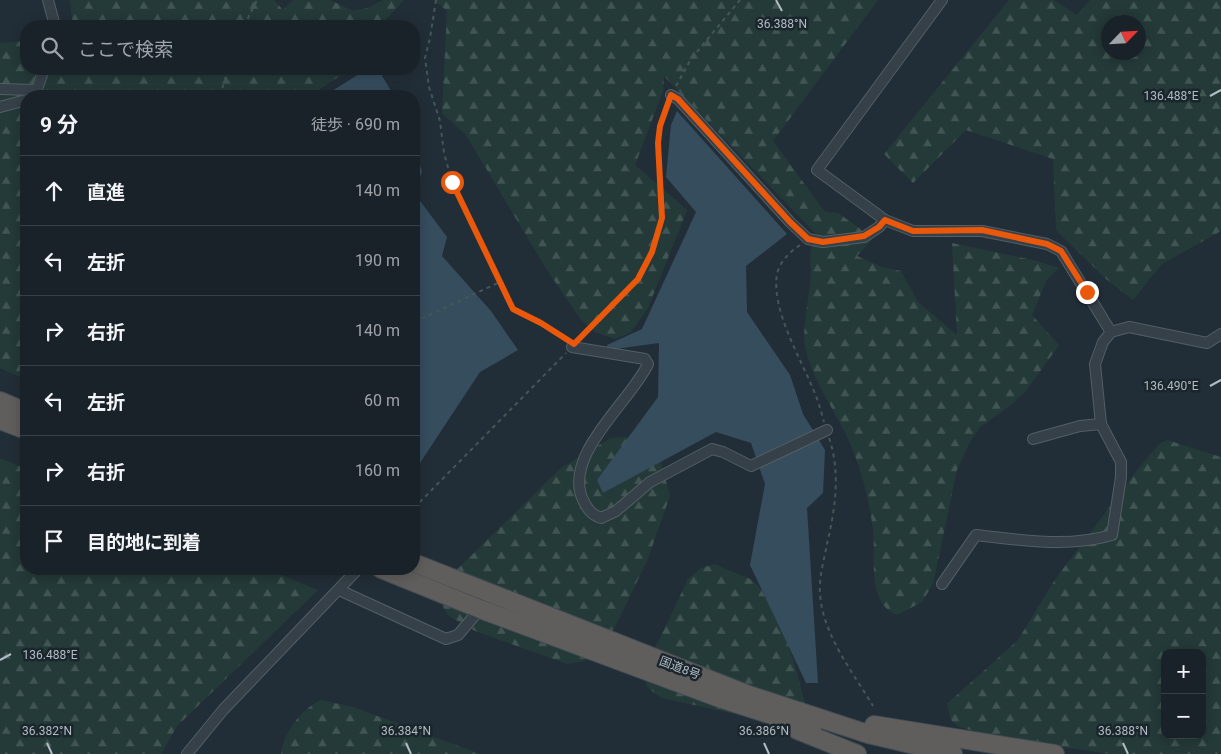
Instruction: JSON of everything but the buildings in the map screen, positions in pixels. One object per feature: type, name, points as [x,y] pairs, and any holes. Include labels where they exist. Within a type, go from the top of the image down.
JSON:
[{"type":"highway","points":[[0,401],[20,409]]},
{"type":"highway","points":[[0,420],[20,428]]},
{"type":"highway","name":"国道8号","points":[[420,565],[750,702],[868,734],[953,754]]},
{"type":"highway","name":"国道8号","points":[[396,575],[480,609],[896,754]]},
{"type":"highway","points":[[750,702],[857,754]]},
{"type":"highway","points":[[750,702],[1055,754]]},
{"type":"street","points":[[48,0],[53,20]]},
{"type":"street","points":[[942,0],[817,170],[885,220],[913,231],[982,230],[1047,244],[1061,251],[1111,332]]},
{"type":"street","points":[[37,90],[42,75]]},
{"type":"street","points":[[0,89],[20,91]]},
{"type":"street","points":[[671,95],[678,99],[790,222],[808,239],[823,242],[864,236],[879,227],[885,220]]},
{"type":"street","points":[[0,107],[20,102]]},
{"type":"street","points":[[942,584],[976,535],[1040,543],[1098,539],[1112,535],[1121,476],[1121,462],[1101,424],[1095,364],[1103,342],[1111,332],[1129,327],[1207,343],[1221,334]]},
{"type":"street","points":[[573,346],[644,359],[648,364],[595,439],[580,472],[580,494],[588,510],[601,518],[616,511],[650,482],[712,449],[723,452],[751,466],[823,431]]},
{"type":"street","points":[[1033,439],[1080,426],[1101,424]]},
{"type":"street","points":[[187,754],[223,710],[352,575]]},
{"type":"street","points":[[338,590],[446,639],[458,634],[480,609]]},
{"type":"path","points":[[247,20],[257,0]]},
{"type":"path","points":[[436,0],[430,38],[424,58],[429,86],[440,122],[444,153],[452,182],[513,309],[541,323],[573,346]]},
{"type":"path","points":[[420,502],[638,279],[652,252],[662,218],[658,143],[660,126],[671,95],[691,59],[740,0]]},
{"type":"path","points":[[222,90],[226,75]]},
{"type":"path","points":[[808,239],[787,254],[777,272],[776,292],[783,318],[814,391],[823,431],[833,448],[836,478],[833,520],[821,575],[820,600],[828,628],[873,706]]},
{"type":"path","points":[[420,319],[500,282]]},
{"type":"green space","points":[[70,0],[274,0],[283,10],[293,0],[330,0],[353,11],[368,8],[383,0],[404,0],[386,20],[72,20]]},
{"type":"green space","points":[[434,0],[878,0],[773,141],[825,212],[838,213],[873,238],[857,256],[882,267],[901,271],[918,302],[957,335],[952,243],[1033,260],[1059,268],[1046,281],[1032,315],[1059,345],[1026,391],[1011,405],[980,427],[969,444],[957,470],[933,584],[922,602],[897,615],[887,609],[881,600],[874,578],[873,530],[861,472],[848,439],[818,382],[808,358],[804,332],[811,275],[810,253],[817,235],[664,76],[663,91],[635,165],[687,210],[648,308],[631,332],[615,339],[595,332],[581,320],[545,267],[466,135],[442,113],[447,11]]},
{"type":"green space","points":[[1009,0],[1054,0],[1077,15],[1090,0],[1221,0],[1221,231],[1162,264],[1133,300],[1106,279],[1056,230],[1053,159],[966,130],[913,183],[884,154]]},
{"type":"green space","points":[[20,41],[20,75],[342,75],[318,90],[20,90],[20,377],[0,368],[0,43]]},
{"type":"green space","points":[[633,436],[658,450],[670,496],[647,561],[615,627],[600,650],[584,661],[567,664],[475,631],[449,616],[436,596],[439,587],[561,468],[611,438]]},
{"type":"green space","points":[[1167,440],[1221,457],[1221,754],[1110,754],[993,737],[957,726],[951,720],[947,704],[1018,640],[1054,581],[1159,444]]},
{"type":"green space","points":[[0,458],[20,466],[20,575],[282,575],[318,590],[177,726],[161,754],[0,754]]},
{"type":"green space","points":[[715,564],[753,581],[763,592],[772,607],[788,644],[795,664],[807,716],[781,724],[662,698],[648,688],[643,674],[688,579],[701,568]]},
{"type":"green space","points":[[321,700],[353,707],[480,754],[281,754],[286,738],[300,715]]},
{"type":"water","points":[[357,75],[382,75],[390,90],[334,90]]},
{"type":"water","points":[[677,111],[787,234],[746,266],[747,312],[790,375],[803,414],[825,450],[823,493],[807,508],[818,683],[806,683],[750,565],[765,484],[751,443],[716,432],[603,493],[597,480],[658,397],[659,343],[608,350],[607,345],[642,329],[696,212],[666,177],[671,125]]},
{"type":"water","points":[[420,201],[447,237],[442,256],[491,311],[518,350],[480,372],[420,463]]},
{"type":"route","points":[[452,182],[513,309],[541,323],[574,344],[638,279],[652,252],[662,218],[658,143],[660,126],[671,95],[678,99],[742,167],[790,222],[808,239],[823,242],[864,236],[879,227],[885,220],[913,231],[982,230],[1047,244],[1061,251],[1087,292]]}]
